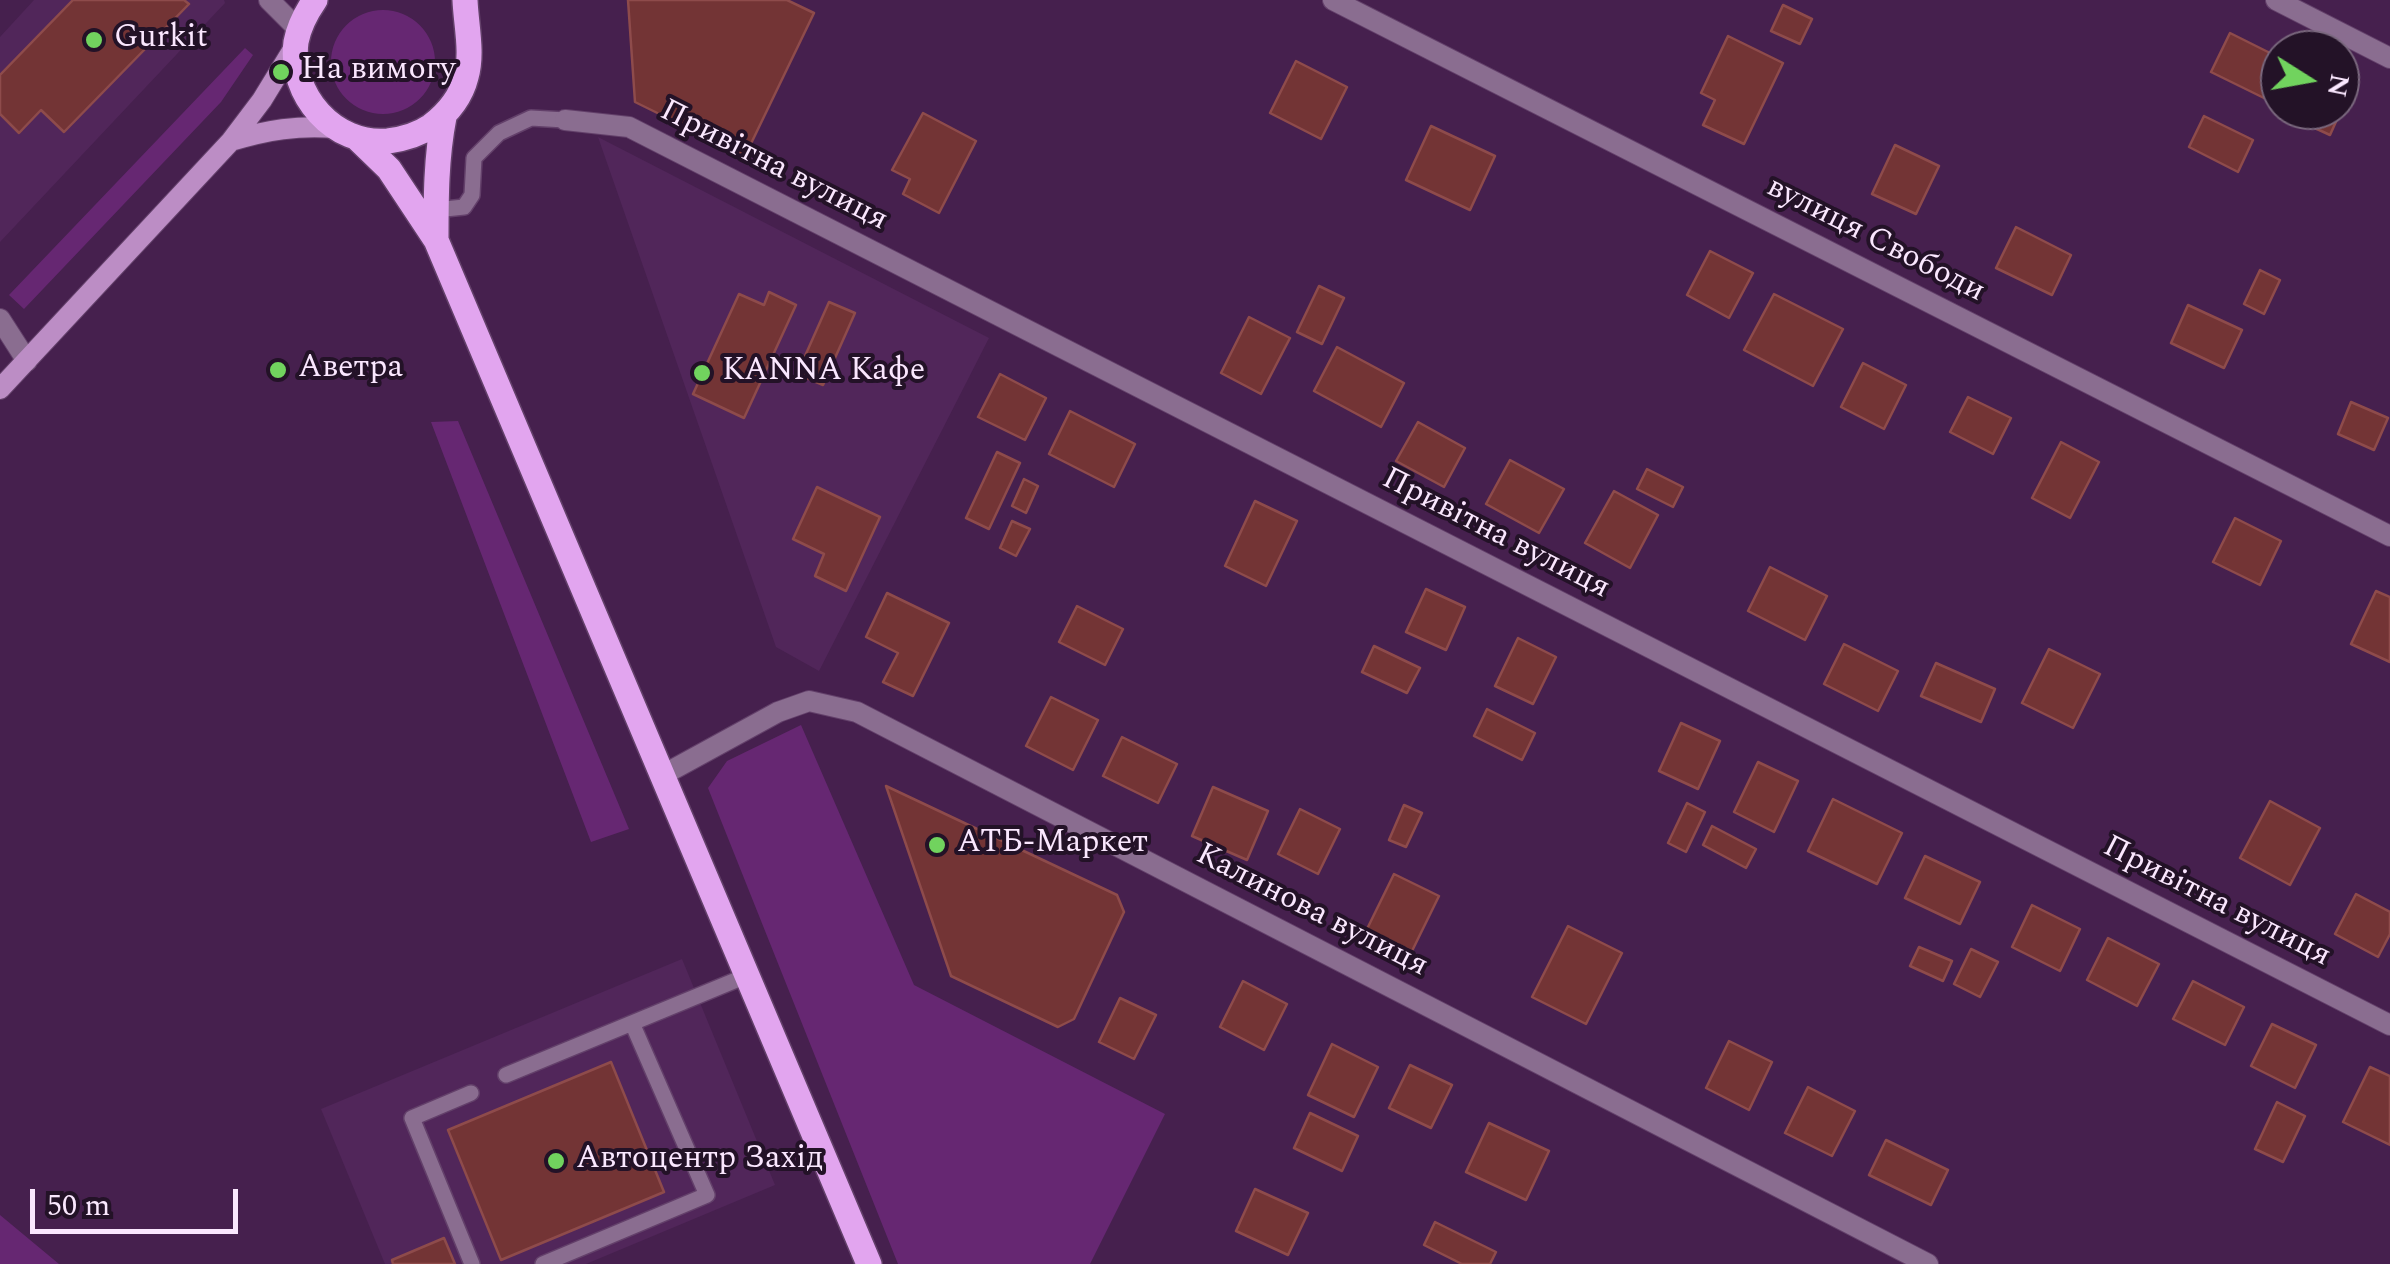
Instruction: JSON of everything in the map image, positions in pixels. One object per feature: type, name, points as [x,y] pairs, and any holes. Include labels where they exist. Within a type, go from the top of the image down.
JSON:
[{"type":"main road","points":[[314,0],[297,38],[298,78],[305,94],[318,113],[389,169],[436,240],[870,1264]]},
{"type":"main road","points":[[450,0],[466,30]]},
{"type":"main road","points":[[346,133],[380,141],[403,139],[444,116],[458,98],[466,76],[470,53],[465,0]]},
{"type":"main road","points":[[436,240],[437,152],[444,116]]},
{"type":"street","points":[[0,389],[231,141],[262,100],[297,38],[270,0]]},
{"type":"street","name":"вулиця Свободи","points":[[1333,0],[2390,536]]},
{"type":"street","points":[[2276,0],[2390,58]]},
{"type":"street","name":"Привітна вулиця","points":[[565,120],[629,127],[2390,1025]]},
{"type":"street","points":[[231,141],[267,130],[309,126],[346,133]]},
{"type":"street","points":[[0,319],[28,361]]},
{"type":"street","name":"Калинова вулиця","points":[[661,776],[778,712],[810,702],[857,712],[1928,1264]]},
{"type":"lane","points":[[436,210],[464,207],[472,195],[474,158],[500,133],[531,118],[565,120]]},
{"type":"lane","points":[[506,1075],[746,976]]},
{"type":"lane","points":[[543,1264],[707,1195],[632,1022]]},
{"type":"lane","points":[[471,1093],[412,1118],[472,1264]]},
{"type":"shaded area","points":[[34,0],[225,3],[0,242],[0,37]]},
{"type":"shaded area","points":[[383,10],[403,14],[420,25],[431,42],[435,62],[431,82],[420,99],[403,110],[383,114],[363,110],[346,99],[335,82],[331,62],[335,42],[346,25],[363,14]]},
{"type":"shaded area","points":[[245,48],[253,55],[221,102],[24,309],[9,295]]},
{"type":"shaded area","points":[[598,137],[989,338],[819,671],[776,647]]},
{"type":"shaded area","points":[[458,421],[629,829],[591,842],[431,422]]},
{"type":"shaded area","points":[[801,725],[914,985],[1165,1114],[1090,1264],[898,1264],[708,788],[727,761]]},
{"type":"shaded area","points":[[682,959],[775,1185],[586,1264],[385,1264],[321,1109]]},
{"type":"shaded area","points":[[0,1215],[59,1264],[0,1264]]},
{"type":"building","name":"Gurkit","points":[[73,0],[184,0],[189,4],[64,132],[41,110],[19,133],[0,114],[0,75]]},
{"type":"building","points":[[628,0],[787,0],[814,13],[745,156],[635,102]]},
{"type":"building","points":[[1783,5],[1812,19],[1800,44],[1771,31]]},
{"type":"building","points":[[2230,33],[2260,48],[2260,96],[2211,72]]},
{"type":"building","points":[[1728,36],[1783,63],[1744,144],[1703,125],[1715,100],[1701,93]]},
{"type":"building","points":[[1296,61],[1347,87],[1321,139],[1270,113]]},
{"type":"building","points":[[923,113],[976,141],[939,213],[903,194],[910,179],[892,170]]},
{"type":"building","points":[[2204,116],[2253,140],[2238,172],[2189,147]]},
{"type":"building","points":[[1431,126],[1495,156],[1470,210],[1406,180]]},
{"type":"building","points":[[1895,145],[1939,166],[1916,214],[1872,194]]},
{"type":"building","points":[[2016,227],[2071,255],[2052,295],[1996,268]]},
{"type":"building","points":[[1710,251],[1753,273],[1729,318],[1687,295]]},
{"type":"building","points":[[2260,270],[2280,280],[2264,314],[2244,304]]},
{"type":"building","points":[[1319,286],[1344,298],[1322,344],[1297,332]]},
{"type":"building","points":[[769,292],[796,305],[744,418],[693,394],[739,294],[764,305]]},
{"type":"building","points":[[1774,294],[1843,329],[1813,386],[1744,350]]},
{"type":"building","points":[[829,302],[855,313],[823,385],[797,374]]},
{"type":"building","points":[[2188,305],[2242,330],[2224,368],[2171,343]]},
{"type":"building","points":[[1249,317],[1290,338],[1261,394],[1221,373]]},
{"type":"building","points":[[1337,347],[1404,383],[1381,427],[1314,391]]},
{"type":"building","points":[[1863,363],[1906,385],[1884,429],[1841,407]]},
{"type":"building","points":[[1000,374],[1046,398],[1025,440],[978,417]]},
{"type":"building","points":[[1968,397],[2011,418],[1993,454],[1950,432]]},
{"type":"building","points":[[2351,402],[2388,418],[2374,450],[2338,434]]},
{"type":"building","points":[[1070,411],[1135,444],[1114,487],[1049,454]]},
{"type":"building","points":[[1418,422],[1465,448],[1444,487],[1396,461]]},
{"type":"building","points":[[2061,442],[2099,462],[2070,518],[2032,498]]},
{"type":"building","points":[[997,452],[1020,463],[989,529],[966,518]]},
{"type":"building","points":[[1510,460],[1564,489],[1539,533],[1486,504]]},
{"type":"building","points":[[1647,469],[1683,487],[1673,507],[1637,489]]},
{"type":"building","points":[[1024,479],[1038,486],[1026,513],[1012,506]]},
{"type":"building","points":[[817,487],[880,517],[846,591],[815,576],[824,554],[793,539]]},
{"type":"building","points":[[1614,491],[1658,515],[1630,568],[1585,543]]},
{"type":"building","points":[[1255,501],[1297,521],[1266,586],[1225,566]]},
{"type":"building","points":[[2235,518],[2281,541],[2260,585],[2213,562]]},
{"type":"building","points":[[1012,521],[1030,529],[1016,556],[1000,548]]},
{"type":"building","points":[[1770,567],[1827,596],[1805,640],[1748,611]]},
{"type":"building","points":[[1426,589],[1465,607],[1446,650],[1406,632]]},
{"type":"building","points":[[2376,591],[2390,597],[2390,662],[2351,644]]},
{"type":"building","points":[[887,593],[949,623],[913,696],[883,682],[898,653],[866,637]]},
{"type":"building","points":[[1077,606],[1123,629],[1105,665],[1059,642]]},
{"type":"building","points":[[1518,638],[1556,657],[1533,704],[1495,686]]},
{"type":"building","points":[[1844,644],[1898,671],[1878,711],[1824,684]]},
{"type":"building","points":[[1374,646],[1420,668],[1407,693],[1362,672]]},
{"type":"building","points":[[2049,649],[2100,674],[2073,728],[2022,703]]},
{"type":"building","points":[[1936,663],[1995,689],[1981,722],[1921,696]]},
{"type":"building","points":[[1051,697],[1098,720],[1073,770],[1026,746]]},
{"type":"building","points":[[1487,709],[1535,733],[1522,760],[1474,736]]},
{"type":"building","points":[[1681,723],[1720,741],[1698,789],[1659,771]]},
{"type":"building","points":[[1122,737],[1177,764],[1158,803],[1103,776]]},
{"type":"building","points":[[1758,762],[1798,781],[1774,832],[1734,812]]},
{"type":"building","points":[[886,786],[1117,895],[1124,912],[1074,1019],[1058,1027],[951,976]]},
{"type":"building","points":[[1213,787],[1268,811],[1247,860],[1192,836]]},
{"type":"building","points":[[1833,799],[1902,833],[1877,884],[1808,851]]},
{"type":"building","points":[[2270,801],[2320,828],[2290,885],[2240,858]]},
{"type":"building","points":[[1687,803],[1705,812],[1686,852],[1668,843]]},
{"type":"building","points":[[1404,805],[1422,813],[1406,847],[1389,840]]},
{"type":"building","points":[[1300,809],[1340,829],[1318,874],[1278,854]]},
{"type":"building","points":[[1712,826],[1756,849],[1746,868],[1703,845]]},
{"type":"building","points":[[1925,856],[1980,882],[1960,924],[1905,898]]},
{"type":"building","points":[[1394,874],[1439,896],[1412,951],[1367,929]]},
{"type":"building","points":[[2356,894],[2390,912],[2390,934],[2378,957],[2335,934]]},
{"type":"building","points":[[2032,905],[2080,929],[2060,971],[2012,947]]},
{"type":"building","points":[[1568,926],[1622,953],[1586,1024],[1532,997]]},
{"type":"building","points":[[2108,938],[2159,964],[2137,1006],[2087,980]]},
{"type":"building","points":[[1919,947],[1952,961],[1943,981],[1910,966]]},
{"type":"building","points":[[1971,949],[1998,962],[1980,997],[1954,984]]},
{"type":"building","points":[[1243,981],[1287,1004],[1264,1050],[1220,1027]]},
{"type":"building","points":[[2193,981],[2244,1007],[2225,1045],[2173,1019]]},
{"type":"building","points":[[1120,998],[1156,1015],[1134,1059],[1099,1042]]},
{"type":"building","points":[[2272,1024],[2316,1045],[2295,1088],[2251,1066]]},
{"type":"building","points":[[1729,1041],[1772,1062],[1749,1110],[1706,1088]]},
{"type":"building","points":[[1332,1044],[1378,1067],[1354,1117],[1308,1095]]},
{"type":"building","name":"Автоцентр Захід","points":[[611,1062],[664,1192],[501,1260],[448,1130]]},
{"type":"building","points":[[1410,1065],[1452,1085],[1431,1128],[1389,1108]]},
{"type":"building","points":[[2370,1067],[2390,1076],[2390,1145],[2343,1122]]},
{"type":"building","points":[[1808,1087],[1855,1111],[1832,1156],[1785,1133]]},
{"type":"building","points":[[2277,1102],[2305,1116],[2283,1162],[2255,1149]]},
{"type":"building","points":[[1310,1113],[1358,1136],[1342,1171],[1294,1148]]},
{"type":"building","points":[[1489,1123],[1549,1151],[1526,1200],[1466,1172]]},
{"type":"building","points":[[1886,1140],[1948,1170],[1931,1205],[1869,1175]]},
{"type":"building","points":[[1255,1189],[1308,1213],[1288,1255],[1236,1231]]},
{"type":"building","points":[[1435,1222],[1496,1252],[1490,1264],[1462,1264],[1424,1245]]},
{"type":"building","points":[[444,1238],[455,1264],[393,1264],[392,1260]]},
{"type":"place","name":"Gurkit","points":[[94,40]]},
{"type":"place","name":"На вимогу","points":[[281,72]]},
{"type":"place","name":"Аветра","points":[[278,370]]},
{"type":"place","name":"KANNA Кафе","points":[[702,373]]},
{"type":"place","name":"АТБ-Маркет","points":[[937,845]]},
{"type":"place","name":"Автоцентр Захід","points":[[556,1161]]}]
